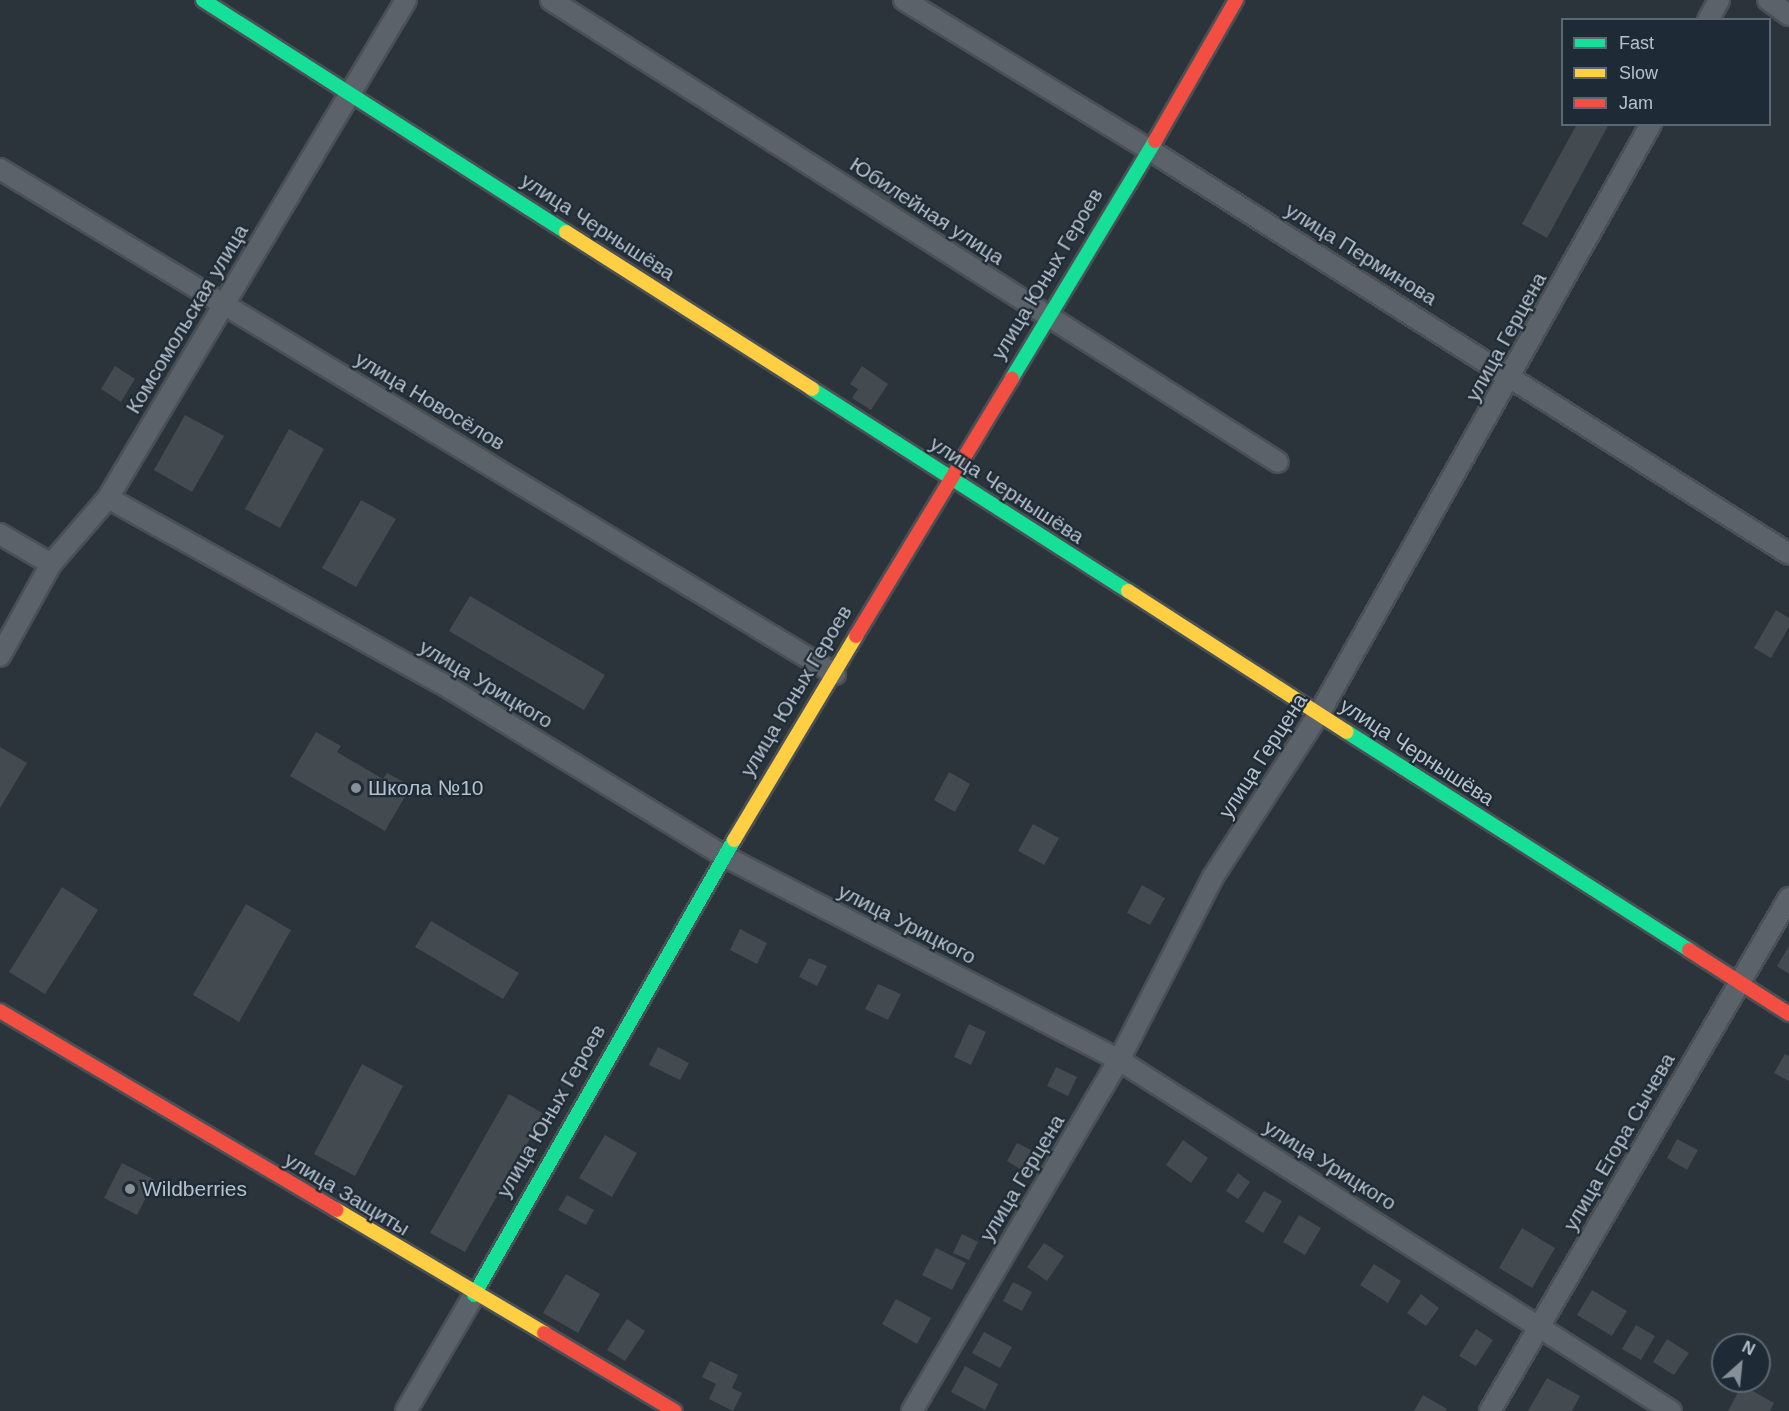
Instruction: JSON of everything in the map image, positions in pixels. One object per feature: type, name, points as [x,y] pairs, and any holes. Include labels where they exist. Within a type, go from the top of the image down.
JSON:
[{"type":"street","name":"улица Чернышёва","points":[[203,0],[1789,1014]]},
{"type":"street","name":"Комсомольская улица","points":[[0,656],[51,564],[108,498],[406,0]]},
{"type":"street","name":"Юбилейная улица","points":[[551,0],[1278,462]]},
{"type":"street","name":"улица Перминова","points":[[904,0],[1150,150],[1789,554]]},
{"type":"street","name":"улица Юных Героев","points":[[406,1411],[724,856],[1150,150],[1236,0]]},
{"type":"street","points":[[1709,18],[1719,0]]},
{"type":"street","points":[[1768,0],[1789,15]]},
{"type":"street","name":"улица Герцена","points":[[912,1411],[1119,1060],[1213,877],[1319,714],[1511,378],[1650,126]]},
{"type":"street","name":"улица Новосёлов","points":[[0,169],[835,674]]},
{"type":"street","name":"улица Урицкого","points":[[108,498],[441,684],[724,856],[1119,1060],[1671,1411]]},
{"type":"street","points":[[0,534],[51,564]]},
{"type":"street","name":"улица Егора Сычева","points":[[1491,1411],[1789,898]]},
{"type":"street","name":"улица Защиты","points":[[0,1011],[474,1295],[675,1411]]},
{"type":"building","points":[[1576,126],[1608,126],[1547,238],[1522,224]]},
{"type":"building","points":[[882,175],[898,186],[888,203],[871,193]]},
{"type":"building","points":[[115,366],[135,379],[121,402],[101,389]]},
{"type":"building","points":[[862,366],[888,384],[871,410],[852,398],[858,389],[850,384]]},
{"type":"building","points":[[185,415],[224,436],[192,492],[154,470]]},
{"type":"building","points":[[289,429],[324,449],[280,528],[245,509]]},
{"type":"building","points":[[361,500],[396,519],[356,587],[322,568]]},
{"type":"building","points":[[470,596],[605,675],[584,710],[449,631]]},
{"type":"building","points":[[1776,610],[1789,618],[1789,627],[1771,658],[1754,648]]},
{"type":"building","points":[[316,732],[341,746],[337,752],[383,779],[387,773],[411,786],[385,831],[290,776]]},
{"type":"building","points":[[0,747],[27,763],[0,808]]},
{"type":"building","points":[[949,772],[970,784],[955,812],[934,800]]},
{"type":"building","points":[[1033,824],[1059,838],[1044,865],[1018,851]]},
{"type":"building","points":[[1142,885],[1165,898],[1150,925],[1127,913]]},
{"type":"building","points":[[62,887],[98,910],[45,994],[9,972]]},
{"type":"building","points":[[246,904],[291,930],[239,1022],[193,995]]},
{"type":"building","points":[[431,921],[519,973],[503,999],[415,947]]},
{"type":"building","points":[[740,929],[767,943],[757,964],[730,950]]},
{"type":"building","points":[[1789,946],[1789,974],[1777,966]]},
{"type":"building","points":[[809,958],[827,966],[817,986],[799,977]]},
{"type":"building","points":[[878,984],[901,994],[888,1020],[865,1009]]},
{"type":"building","points":[[969,1024],[986,1032],[971,1065],[954,1057]]},
{"type":"building","points":[[658,1047],[689,1063],[680,1080],[649,1065]]},
{"type":"building","points":[[1785,1054],[1789,1056],[1789,1081],[1774,1073]]},
{"type":"building","points":[[362,1064],[403,1086],[355,1176],[314,1154]]},
{"type":"building","points":[[1056,1067],[1077,1077],[1068,1096],[1047,1086]]},
{"type":"building","points":[[509,1094],[544,1114],[465,1252],[430,1233]]},
{"type":"building","points":[[605,1135],[637,1153],[612,1197],[579,1178]]},
{"type":"building","points":[[1677,1139],[1698,1150],[1687,1170],[1667,1158]]},
{"type":"building","points":[[1183,1140],[1208,1158],[1191,1183],[1166,1165]]},
{"type":"building","points":[[1017,1143],[1033,1151],[1022,1170],[1007,1161]]},
{"type":"building","name":"Wildberries","points":[[122,1163],[155,1180],[137,1215],[104,1198]]},
{"type":"building","points":[[1238,1173],[1250,1182],[1238,1199],[1226,1191]]},
{"type":"building","points":[[1264,1191],[1282,1201],[1263,1233],[1245,1222]]},
{"type":"building","points":[[567,1195],[594,1210],[586,1225],[558,1210]]},
{"type":"building","points":[[1299,1215],[1321,1228],[1305,1255],[1283,1242]]},
{"type":"building","points":[[1522,1228],[1555,1248],[1532,1288],[1499,1268]]},
{"type":"building","points":[[962,1234],[978,1242],[969,1260],[953,1253]]},
{"type":"building","points":[[1044,1243],[1064,1256],[1047,1281],[1027,1267]]},
{"type":"building","points":[[936,1248],[966,1263],[952,1290],[922,1275]]},
{"type":"building","points":[[1374,1264],[1401,1281],[1388,1303],[1360,1285]]},
{"type":"building","points":[[566,1274],[600,1294],[578,1333],[543,1313]]},
{"type":"building","points":[[1013,1282],[1032,1292],[1022,1311],[1003,1301]]},
{"type":"building","points":[[1592,1290],[1627,1311],[1612,1336],[1577,1315]]},
{"type":"building","points":[[1421,1294],[1439,1308],[1426,1326],[1407,1313]]},
{"type":"building","points":[[896,1299],[931,1318],[917,1344],[882,1324]]},
{"type":"building","points":[[627,1319],[645,1331],[625,1361],[607,1350]]},
{"type":"building","points":[[1636,1325],[1655,1336],[1641,1360],[1622,1349]]},
{"type":"building","points":[[1476,1329],[1493,1340],[1476,1366],[1459,1356]]},
{"type":"building","points":[[984,1332],[1012,1347],[1000,1368],[972,1353]]},
{"type":"building","points":[[1667,1339],[1689,1353],[1674,1375],[1653,1362]]},
{"type":"building","points":[[710,1361],[738,1375],[732,1388],[742,1393],[733,1411],[709,1399],[716,1384],[702,1377]]},
{"type":"building","points":[[965,1366],[998,1384],[985,1410],[951,1392]]},
{"type":"building","points":[[1547,1378],[1580,1396],[1572,1411],[1528,1411]]},
{"type":"building","points":[[1738,1393],[1756,1393],[1774,1403],[1770,1411],[1728,1411]]},
{"type":"building","points":[[1423,1395],[1447,1409],[1446,1411],[1414,1411]]},
{"type":"traffic: fast","points":[[203,0],[566,232]]},
{"type":"traffic: fast","points":[[1012,378],[1155,141]]},
{"type":"traffic: fast","points":[[812,389],[1128,591]]},
{"type":"traffic: fast","points":[[1347,732],[1689,950]]},
{"type":"traffic: fast","points":[[474,1295],[734,840]]},
{"type":"traffic: slow","points":[[566,232],[812,389]]},
{"type":"traffic: slow","points":[[1128,591],[1347,732]]},
{"type":"traffic: slow","points":[[734,840],[856,636]]},
{"type":"traffic: slow","points":[[337,1210],[544,1333]]},
{"type":"traffic: jam","points":[[1155,141],[1236,0]]},
{"type":"traffic: jam","points":[[856,636],[1012,378]]},
{"type":"traffic: jam","points":[[1689,950],[1789,1014]]},
{"type":"traffic: jam","points":[[0,1011],[337,1210]]},
{"type":"traffic: jam","points":[[544,1333],[675,1411]]},
{"type":"place","name":"Школа №10","points":[[356,788]]},
{"type":"place","name":"Wildberries","points":[[130,1189]]}]
